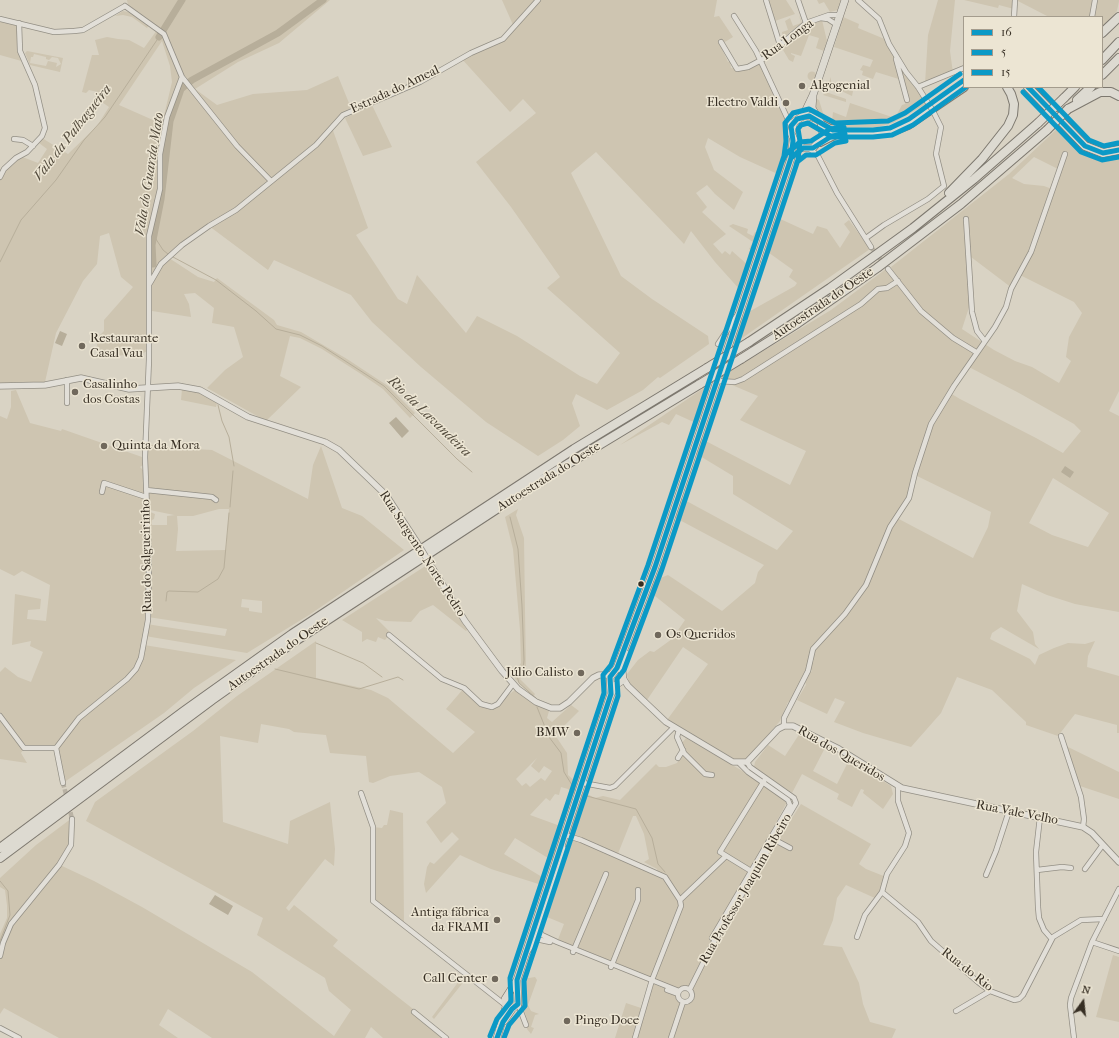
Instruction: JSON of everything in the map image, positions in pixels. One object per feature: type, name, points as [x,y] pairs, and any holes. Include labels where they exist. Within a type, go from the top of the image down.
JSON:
[{"type":"highway","points":[[1103,32],[1119,17]]},
{"type":"highway","points":[[1103,59],[1119,42]]},
{"type":"highway","points":[[1103,75],[1119,58]]},
{"type":"highway","points":[[820,122],[830,129],[837,130],[890,128],[909,119],[963,81]]},
{"type":"highway","points":[[819,143],[836,134],[875,134],[896,130],[908,125],[963,88]]},
{"type":"highway","points":[[913,228],[922,215],[972,171],[1004,132],[1013,115],[1014,104],[1008,88]]},
{"type":"highway","points":[[1029,88],[1085,146],[1103,153],[1119,150]]},
{"type":"highway","points":[[1035,88],[1087,142],[1101,148],[1119,144]]},
{"type":"highway","name":"Autoestrada do Oeste","points":[[0,848],[184,711],[297,630],[574,449],[749,342],[830,288],[913,228],[974,179],[1038,123],[1074,88]]},
{"type":"highway","name":"Autoestrada do Oeste","points":[[0,858],[239,680],[316,627],[538,482],[798,323],[877,268],[961,204],[1047,130],[1089,88]]},
{"type":"highway","points":[[1068,109],[1100,92],[1111,92],[1119,96]]},
{"type":"main road","points":[[497,1038],[511,1003],[517,980],[583,783],[627,644],[791,158],[793,141],[790,133],[791,126],[800,117],[813,95],[845,0]]},
{"type":"main road","points":[[791,158],[806,148],[819,143],[824,134],[820,122],[812,108],[813,95]]},
{"type":"main road","points":[[800,117],[809,116],[820,122]]},
{"type":"main road","points":[[793,141],[806,148]]},
{"type":"main road","points":[[511,1003],[517,980]]},
{"type":"street","points":[[125,0],[126,6],[164,34],[182,79],[237,146],[270,180]]},
{"type":"street","name":"Estrada do Ameal","points":[[150,283],[161,264],[182,245],[209,226],[236,210],[270,180],[316,145],[343,115],[420,82],[470,53],[503,38],[538,0]]},
{"type":"street","points":[[766,0],[780,45]]},
{"type":"street","points":[[798,0],[806,23]]},
{"type":"street","points":[[858,0],[879,19],[895,53],[906,72],[918,87],[933,111],[941,127],[936,154],[944,186],[928,200],[884,225],[866,238]]},
{"type":"street","points":[[1014,16],[1015,0]]},
{"type":"street","points":[[1092,16],[1095,0]]},
{"type":"street","points":[[0,19],[54,32],[74,32],[83,30],[126,6]]},
{"type":"street","name":"Rua Longa","points":[[721,42],[737,69],[748,67],[780,45],[806,23],[818,18],[840,15]]},
{"type":"street","points":[[734,16],[760,60],[791,126]]},
{"type":"street","points":[[818,18],[828,19],[836,25]]},
{"type":"street","points":[[0,177],[12,162],[33,146],[42,136],[45,128],[35,85],[20,51],[19,23]]},
{"type":"street","points":[[895,53],[908,100]]},
{"type":"street","points":[[918,87],[963,68]]},
{"type":"street","name":"Rua do Salgueirinho","points":[[56,748],[79,718],[127,680],[136,669],[141,658],[148,617],[149,562],[145,457],[150,283],[149,236],[160,189],[161,148],[167,117],[182,79]]},
{"type":"street","points":[[787,115],[800,117]]},
{"type":"street","points":[[14,139],[23,140],[33,146]]},
{"type":"street","points":[[818,156],[819,143]]},
{"type":"street","points":[[806,148],[818,156],[837,193],[871,247]]},
{"type":"street","points":[[784,726],[784,718],[808,670],[813,649],[845,614],[866,585],[890,527],[909,498],[915,473],[931,424],[976,352],[995,327],[1006,307],[1011,289],[1031,252],[1065,154]]},
{"type":"street","points":[[966,219],[972,312],[977,331],[984,340]]},
{"type":"street","points":[[888,269],[921,311],[953,338],[976,352]]},
{"type":"street","points":[[717,381],[735,382],[743,380],[861,304],[878,289],[887,288],[898,281]]},
{"type":"street","points":[[718,344],[739,313]]},
{"type":"street","name":"Rua Sargento Norte Pedro","points":[[0,386],[39,386],[81,378],[117,387],[148,389],[178,386],[200,390],[248,417],[334,446],[382,490],[416,541],[464,621],[513,684],[536,702],[558,709],[569,702],[593,678],[601,674],[616,679]]},
{"type":"street","points":[[67,380],[67,403]]},
{"type":"street","points":[[102,492],[104,483],[146,497]]},
{"type":"street","points":[[146,490],[212,497],[216,500]]},
{"type":"street","points":[[388,635],[442,679],[464,688],[481,704],[492,707],[498,704],[513,684]]},
{"type":"street","points":[[616,679],[628,686],[662,718],[677,729],[733,762],[740,764],[747,762]]},
{"type":"street","points":[[0,716],[24,748],[56,748],[64,783]]},
{"type":"street","name":"Rua dos Queridos","points":[[747,762],[774,733],[784,726],[799,728],[900,787]]},
{"type":"street","points":[[677,729],[677,737],[683,750],[706,774],[712,775]]},
{"type":"street","points":[[583,783],[610,788],[615,786],[677,729]]},
{"type":"street","points":[[1061,736],[1081,797],[1084,819],[1083,827]]},
{"type":"street","points":[[678,758],[683,750]]},
{"type":"street","name":"Rua Professor Joaquim Ribeiro","points":[[689,989],[712,945],[796,802],[794,798],[747,762]]},
{"type":"street","name":"Rua Professor Joaquim Ribeiro","points":[[689,989],[716,931],[790,805],[788,800],[771,790],[740,764]]},
{"type":"street","points":[[751,871],[725,857],[720,852],[766,778]]},
{"type":"street","points":[[771,790],[775,784]]},
{"type":"street","points":[[857,937],[865,915],[882,892],[887,874],[905,846],[909,833],[897,795],[900,787]]},
{"type":"street","name":"Rua Vale Velho","points":[[900,787],[1083,827],[1092,833],[1102,846],[1119,862]]},
{"type":"street","points":[[361,793],[373,827],[373,901],[496,996],[511,1003],[522,1013],[526,1025]]},
{"type":"street","points":[[986,875],[996,851],[1009,811]]},
{"type":"street","points":[[1040,817],[1037,843],[1036,885],[1039,918],[1044,930],[1051,938],[1081,920],[1104,919]]},
{"type":"street","points":[[0,956],[3,943],[11,924],[60,865],[71,845],[72,820]]},
{"type":"street","points":[[565,836],[665,876],[680,900],[681,906],[651,982],[635,1038]]},
{"type":"street","points":[[775,840],[790,848]]},
{"type":"street","points":[[526,953],[536,939],[565,851],[562,846]]},
{"type":"street","points":[[1085,870],[1102,846]]},
{"type":"street","points":[[680,900],[725,857]]},
{"type":"street","points":[[1037,870],[1062,867],[1071,868]]},
{"type":"street","points":[[574,950],[606,874]]},
{"type":"street","points":[[1074,1038],[1070,998],[1092,942],[1119,889]]},
{"type":"street","points":[[612,965],[639,898],[638,890]]},
{"type":"street","name":"Rua do Rio","points":[[882,892],[918,922],[931,941],[990,991],[1014,1000],[1019,999],[1051,938]]},
{"type":"street","points":[[539,930],[542,935],[574,950]]},
{"type":"street","points":[[536,939],[544,940],[574,950],[679,992],[689,989],[693,994],[692,999],[688,1002],[679,1000],[679,992]]},
{"type":"street","points":[[1092,942],[1119,951]]},
{"type":"street","points":[[956,1011],[990,991]]},
{"type":"street","points":[[671,1038],[683,1002]]},
{"type":"street","points":[[414,1012],[446,1038]]},
{"type":"street","points":[[0,1028],[19,1038]]},
{"type":"shaded area","points":[[127,0],[330,0],[279,43],[238,62],[195,89],[217,105],[253,94],[307,90],[338,76],[351,108],[342,113],[331,125],[368,228],[356,235],[398,299],[407,304],[417,275],[466,333],[477,316],[517,336],[580,376],[597,384],[620,353],[547,288],[560,277],[511,207],[476,162],[536,113],[523,99],[510,112],[461,58],[503,39],[514,27],[502,0],[717,0],[714,17],[719,16],[733,37],[720,45],[728,62],[730,61],[731,68],[737,69],[760,60],[788,128],[789,151],[782,176],[740,157],[708,138],[705,147],[714,170],[743,192],[734,210],[707,185],[696,193],[707,207],[702,212],[726,234],[713,244],[722,254],[725,251],[730,255],[732,251],[749,266],[741,291],[715,262],[691,231],[684,244],[596,152],[571,173],[621,276],[652,299],[708,336],[709,344],[660,378],[658,377],[643,390],[607,410],[576,394],[572,403],[580,426],[563,440],[538,456],[486,422],[421,367],[372,322],[351,295],[274,260],[268,270],[209,226],[169,258],[198,277],[214,282],[217,278],[274,320],[277,325],[301,332],[347,359],[388,386],[415,413],[410,418],[383,389],[322,349],[300,338],[290,336],[280,376],[301,387],[266,421],[207,388],[225,370],[243,357],[234,327],[212,323],[214,308],[195,293],[184,294],[189,304],[191,317],[152,311],[152,359],[149,359],[147,351],[142,354],[111,356],[97,354],[97,338],[104,331],[104,320],[133,287],[121,277],[109,233],[100,236],[97,264],[83,281],[56,333],[45,382],[0,383],[0,178],[5,170],[20,156],[38,163],[47,149],[39,143],[42,138],[68,154],[97,126],[109,107],[99,100],[98,92],[89,90],[86,93],[82,92],[92,55],[99,55],[95,40],[107,37],[129,40],[144,48],[157,30],[160,31],[184,77],[166,33],[128,5]],"holes":[[[162,41],[170,66],[172,82],[162,124],[119,105]]]},
{"type":"shaded area","points":[[766,0],[786,0],[795,14],[775,21]]},
{"type":"shaded area","points":[[817,0],[841,0],[838,10],[830,12],[824,2],[819,4]]},
{"type":"shaded area","points":[[938,0],[955,0],[950,51],[953,73],[925,84],[928,35]]},
{"type":"shaded area","points":[[964,0],[1015,0],[1014,9],[999,5],[998,8]]},
{"type":"shaded area","points":[[1016,0],[1119,0],[1117,11],[1103,27],[1103,16],[1047,16]]},
{"type":"shaded area","points":[[123,11],[133,13],[149,25],[147,28],[132,17],[123,15],[115,16]]},
{"type":"shaded area","points":[[799,15],[802,23],[783,38],[782,32],[788,30],[785,21],[790,18],[793,26],[801,23]]},
{"type":"shaded area","points":[[843,17],[859,24],[858,28],[887,40],[928,103],[893,123],[877,127],[834,128],[827,125],[818,115],[815,105],[815,98],[819,100],[823,113],[832,121],[833,112],[846,117],[850,103],[895,118],[902,105],[905,104],[907,100],[902,80],[876,72],[873,79],[862,75],[863,71],[860,70],[863,65],[870,67],[873,60],[834,47]]},
{"type":"shaded area","points":[[0,19],[19,23],[20,48],[25,62],[0,55]]},
{"type":"shaded area","points":[[822,20],[827,41],[824,51],[816,48],[819,38],[809,35],[801,56],[791,53],[795,56],[793,62],[789,60],[780,45],[806,23]]},
{"type":"shaded area","points":[[27,51],[63,58],[60,72],[30,65],[25,53]],"holes":[[[34,54],[46,57],[46,59],[49,60],[52,57],[58,58],[61,64],[56,67],[57,63],[48,61],[46,66],[30,63],[31,57],[33,57]]]},
{"type":"shaded area","points":[[812,71],[817,76],[812,81],[807,76]]},
{"type":"shaded area","points":[[831,77],[831,84],[853,91],[852,96],[837,89],[836,92],[833,90],[833,87],[827,88]]},
{"type":"shaded area","points":[[826,92],[846,99],[846,102],[823,95]]},
{"type":"shaded area","points":[[372,105],[392,147],[363,156],[345,118]]},
{"type":"shaded area","points":[[1058,128],[1081,150],[1092,156],[1103,158],[1119,154],[1119,391],[1109,411],[1119,416],[1119,612],[1075,604],[1047,595],[1022,584],[1017,611],[1033,632],[1035,644],[1039,649],[1001,627],[992,633],[990,639],[1030,659],[1035,665],[1039,655],[1054,648],[1068,643],[1085,644],[1095,641],[1088,656],[1087,667],[1119,676],[1119,733],[1117,733],[1117,725],[1075,714],[1058,736],[1026,725],[1026,722],[992,690],[957,677],[941,713],[911,747],[863,733],[834,722],[845,702],[835,698],[827,714],[797,700],[806,685],[805,682],[808,674],[812,671],[810,668],[814,660],[811,659],[792,701],[788,702],[780,721],[747,759],[738,761],[667,720],[708,664],[683,647],[647,700],[629,684],[627,674],[638,660],[650,651],[654,652],[672,639],[685,620],[650,592],[653,581],[668,575],[722,611],[755,583],[758,572],[764,565],[674,517],[681,498],[777,550],[793,531],[733,494],[733,476],[695,453],[700,438],[790,485],[806,451],[740,420],[758,396],[725,382],[722,376],[831,310],[886,269],[897,280],[891,267],[1009,174]],"holes":[[[1034,157],[1058,169],[1052,189],[1044,186],[1024,184],[1012,178]],[[971,257],[1012,288],[1020,275],[1074,302],[1082,313],[1069,337],[1066,357],[1071,361],[1059,383],[1032,367],[1015,361],[994,350],[962,329],[973,295]],[[967,366],[1074,424],[1081,431],[1063,453],[950,393]],[[915,475],[991,512],[988,527],[973,558],[897,518],[909,498]],[[1053,478],[1109,513],[1088,547],[1052,535],[1029,523]]]},
{"type":"shaded area","points":[[776,217],[813,234],[817,226],[827,229],[840,248],[850,232],[844,224],[849,220],[870,249],[732,345],[740,321],[745,314],[795,286],[797,283],[789,277],[793,270],[765,250]]},
{"type":"shaded area","points":[[733,224],[748,229],[747,233],[753,236],[755,232],[761,232],[754,252],[749,249],[753,242],[729,226]]},
{"type":"shaded area","points":[[60,331],[67,334],[62,346],[55,343]]},
{"type":"shaded area","points":[[711,383],[698,424],[676,414],[669,425],[662,422],[620,445]]},
{"type":"shaded area","points":[[182,389],[201,393],[217,403],[216,407],[181,400]]},
{"type":"shaded area","points":[[16,390],[30,423],[61,431],[62,429],[142,457],[143,465],[140,467],[143,470],[143,482],[145,483],[146,444],[212,450],[308,499],[313,465],[321,446],[342,508],[362,516],[404,550],[309,615],[247,653],[145,636],[144,645],[236,660],[194,688],[164,713],[63,783],[56,748],[24,748],[21,753],[27,763],[0,759],[0,672],[5,667],[18,677],[31,682],[43,652],[30,646],[31,641],[12,645],[15,594],[41,599],[40,609],[28,610],[27,619],[46,621],[50,585],[22,571],[14,576],[0,569],[0,416],[7,419],[11,407],[11,391]],"holes":[[[219,509],[229,509],[226,550],[176,551],[178,529],[177,516],[193,516]],[[150,510],[175,515],[167,516],[167,525],[152,525],[152,520],[154,519],[155,514],[148,511]],[[242,599],[262,601],[262,613],[249,611],[249,608],[241,607]],[[148,617],[227,629],[225,636],[147,624]]]},
{"type":"shaded area","points":[[396,417],[409,431],[402,438],[389,423]]},
{"type":"shaded area","points":[[1065,466],[1074,472],[1070,478],[1061,472]]},
{"type":"shaded area","points":[[518,509],[516,515],[524,538],[526,671],[520,679],[535,694],[533,697],[515,679],[514,673],[521,663],[520,630],[513,549],[505,517]]},
{"type":"shaded area","points":[[427,565],[467,630],[466,631],[433,605],[420,611],[411,622],[385,621],[376,618],[390,632],[385,640],[378,637],[376,642],[367,639],[362,642],[362,632],[342,620]]},
{"type":"shaded area","points":[[316,641],[316,678],[371,690],[388,698],[453,753],[475,732],[446,709],[464,688],[481,704],[492,707],[515,690],[537,705],[549,711],[547,718],[552,722],[571,705],[579,711],[555,735],[567,753],[568,775],[577,783],[574,794],[568,789],[561,787],[559,795],[555,794],[550,801],[546,798],[530,815],[563,827],[553,861],[515,838],[504,854],[547,880],[545,886],[491,869],[460,855],[426,893],[424,884],[427,867],[430,862],[434,864],[459,839],[452,832],[441,843],[426,822],[446,803],[442,787],[419,772],[390,776],[373,783],[369,782],[366,756],[330,753],[326,735],[294,732],[289,729],[261,724],[258,743],[220,736],[223,822],[288,844],[290,821],[330,802],[335,849],[334,866],[325,859],[286,908],[289,911],[294,905],[338,940],[333,946],[450,1038],[383,1038],[371,1027],[365,1038],[212,1038],[168,1009],[159,1025],[178,1038],[59,1038],[4,1008],[0,1014],[0,934],[7,918],[7,905],[5,890],[0,887],[0,878],[36,845],[72,818],[71,845],[60,865],[94,881],[142,907],[252,972],[334,1036],[351,1010],[329,991],[325,978],[257,935],[263,918],[86,821],[95,802],[193,731],[237,696]],"holes":[[[537,758],[531,766],[539,773],[544,766],[552,771],[545,781],[541,778],[530,787],[526,783],[522,786],[516,779]]]},
{"type":"shaded area","points":[[800,733],[826,746],[813,771],[837,784],[849,760],[891,786],[893,794],[883,809],[863,793],[864,790],[861,789],[852,807],[837,799],[839,794],[802,774],[792,793],[754,767],[755,762],[768,745],[785,756]]},
{"type":"shaded area","points":[[686,738],[746,773],[787,802],[699,965],[701,966],[749,884],[801,804],[871,844],[859,864],[866,869],[886,877],[877,899],[846,885],[837,898],[833,920],[823,945],[842,947],[859,983],[863,1004],[870,1022],[896,1029],[892,1038],[615,1038],[626,1003],[644,1009],[651,983],[678,994],[679,999],[683,1002],[689,1001],[692,998],[692,992],[687,988],[679,991],[557,942],[564,924],[547,917],[573,838],[570,831],[583,792],[595,798],[603,796],[620,800],[656,764],[659,767],[666,767],[677,763],[681,756],[681,744]],"holes":[[[633,816],[636,816],[644,834],[649,859],[644,862],[657,869],[658,872],[617,856]]]},
{"type":"shaded area","points":[[1064,745],[1119,772],[1119,799],[1077,785]]},
{"type":"shaded area","points":[[390,810],[403,813],[404,923],[373,901],[373,827],[382,828],[384,825],[387,825]]},
{"type":"shaded area","points":[[215,895],[233,906],[228,915],[209,904]]},
{"type":"shaded area","points":[[1113,955],[1119,957],[1119,1022],[1096,1017]]},
{"type":"shaded area","points":[[462,977],[465,980],[434,1019],[432,1017]]},
{"type":"shaded area","points":[[535,977],[537,980],[528,1005],[531,1011],[539,1014],[535,1015],[531,1027],[534,1028],[531,1034],[527,1029],[527,1019],[522,1004],[522,983],[523,979]]},
{"type":"waterway","name":"Vala da Palhagueira","points":[[159,37],[182,0]]},
{"type":"waterway","name":"Vala do Guarda Mato","points":[[153,264],[152,245],[161,199],[170,121],[181,89],[192,80],[278,33],[323,0]]},
{"type":"waterway","name":"Vala da Palhagueira","points":[[0,262],[21,220],[56,180],[84,140],[105,117],[159,37]]},
{"type":"waterway","name":"Rio da Lavandeira","points":[[154,236],[163,250],[168,254]]},
{"type":"waterway","name":"Rio da Lavandeira","points":[[173,257],[216,280],[256,311],[276,329],[300,335],[322,346],[384,386],[472,472]]},
{"type":"waterway","points":[[218,405],[222,421],[229,437],[234,466]]},
{"type":"waterway","points":[[230,507],[233,471]]},
{"type":"waterway","points":[[166,601],[167,592],[169,591],[198,592],[218,579],[224,568],[229,513]]},
{"type":"waterway","name":"Rio da Lavandeira","points":[[510,517],[518,549],[522,606],[524,660],[523,669],[517,676],[519,683],[537,699]]},
{"type":"waterway","points":[[316,643],[363,663],[382,677]]},
{"type":"waterway","points":[[275,669],[359,689],[398,677],[403,680]]},
{"type":"waterway","name":"Rio da Lavandeira","points":[[537,707],[549,737],[561,753],[564,772],[575,790]]},
{"type":"waterway","name":"Rio da Lavandeira","points":[[583,795],[636,809],[652,838],[658,864],[665,872]]},
{"type":"waterway","points":[[0,881],[8,891],[10,915],[0,941]]},
{"type":"tunnel","points":[[871,247],[885,265]]},
{"type":"tunnel","points":[[63,783],[67,798]]},
{"type":"tunnel","points":[[69,806],[72,819]]},
{"type":"transit line","name":"15","points":[[490,1036],[497,1019],[511,1001],[510,978],[604,693],[603,675],[611,665],[648,565],[784,156],[786,141],[785,123],[793,113],[809,109],[835,123],[888,121],[905,113],[960,74]]},
{"type":"transit line","name":"16","points":[[497,1038],[503,1022],[512,1009],[518,1004],[517,980],[611,694],[610,677],[617,668],[655,567],[791,158],[793,141],[791,126],[797,119],[809,116],[833,130],[873,130],[890,128],[909,119],[963,81]]},
{"type":"transit line","name":"5","points":[[504,1038],[509,1025],[525,1006],[524,981],[618,696],[617,679],[624,670],[662,569],[798,160],[800,141],[798,129],[801,125],[808,123],[832,137],[873,137],[892,135],[913,125],[965,88]]},
{"type":"transit line","name":"16","points":[[1029,88],[1085,146],[1103,153],[1119,150]]},
{"type":"transit line","name":"15","points":[[1039,88],[1089,140],[1104,146],[1118,143]]},
{"type":"transit line","name":"5","points":[[1023,92],[1081,152],[1102,160],[1119,157]]},
{"type":"transit line","name":"15","points":[[782,162],[786,154],[800,142],[811,141],[830,129],[844,127]]},
{"type":"transit line","name":"16","points":[[789,164],[791,158],[803,148],[813,148],[832,136],[845,134]]},
{"type":"transit line","name":"5","points":[[796,166],[797,162],[806,155],[816,155],[835,143],[846,141]]},
{"type":"place","name":"Algogenial","points":[[802,86]]},
{"type":"place","name":"Electro Valdi","points":[[786,103]]},
{"type":"place","name":"Restaurante Casal Vau","points":[[82,346]]},
{"type":"place","name":"Casalinho dos Costas","points":[[75,392]]},
{"type":"place","name":"Quinta da Mora","points":[[104,446]]},
{"type":"place","name":"Os Queridos","points":[[658,635]]},
{"type":"place","name":"Júlio Calisto","points":[[581,673]]},
{"type":"place","name":"BMW","points":[[577,733]]},
{"type":"place","name":"Antiga fábrica da FRAMI","points":[[497,920]]},
{"type":"place","name":"Call Center","points":[[495,979]]},
{"type":"place","name":"Pingo Doce","points":[[567,1021]]}]
